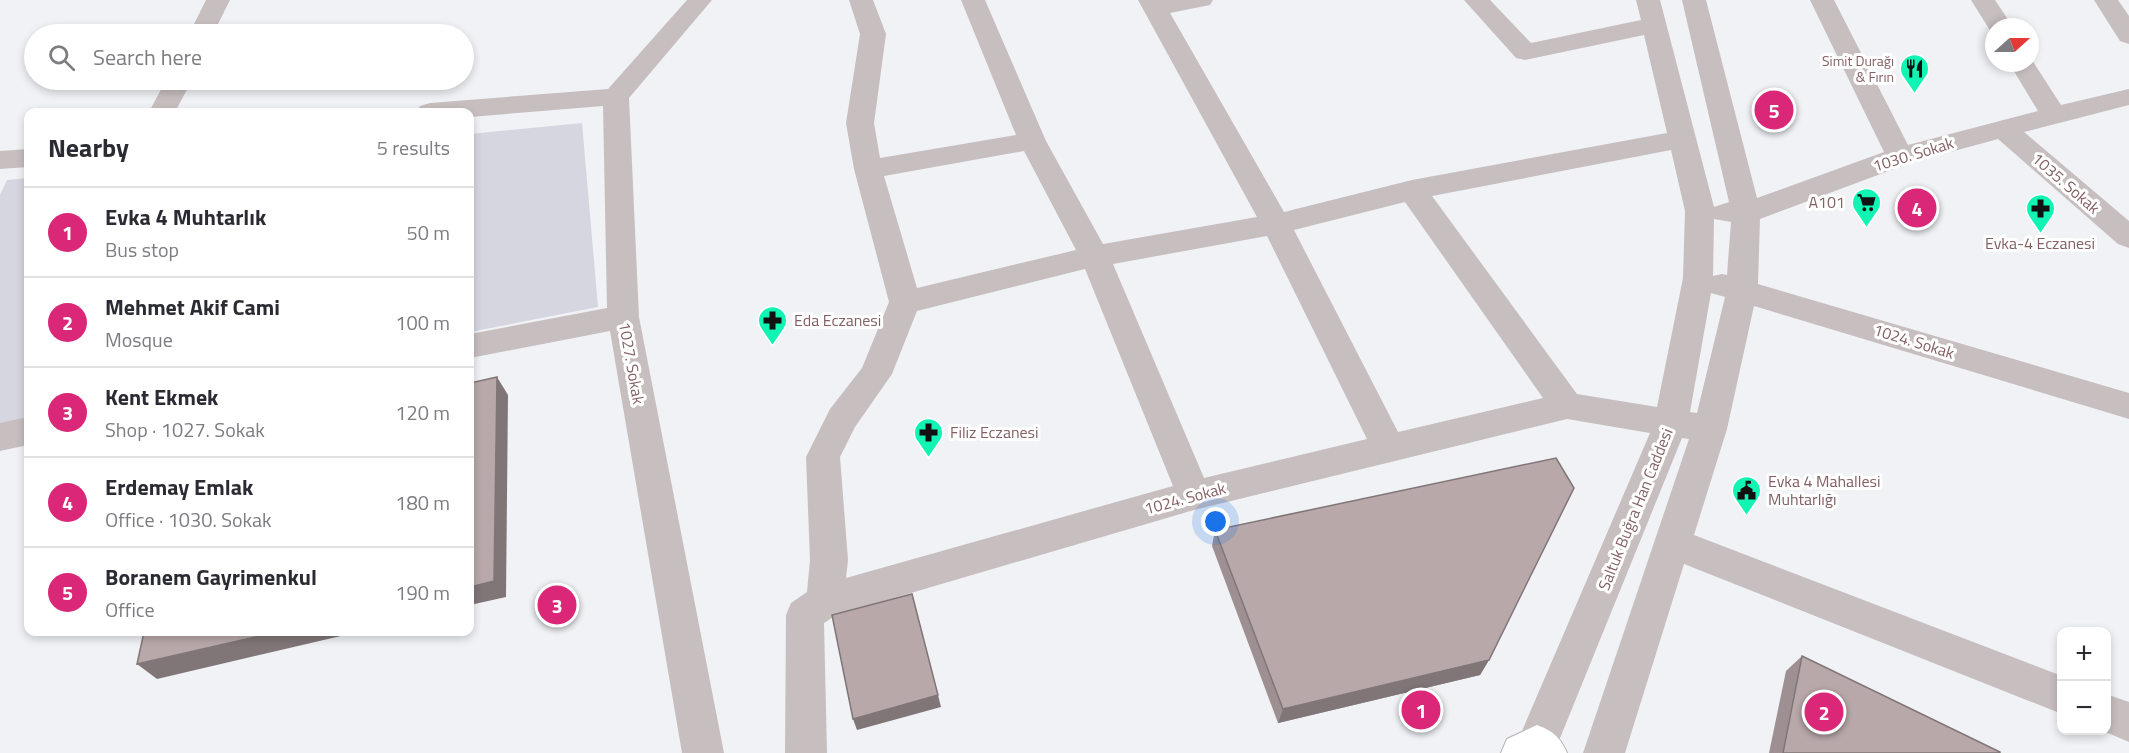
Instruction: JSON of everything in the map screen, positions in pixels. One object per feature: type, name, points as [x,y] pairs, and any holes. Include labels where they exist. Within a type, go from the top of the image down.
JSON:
[{"type":"street","points":[[206,24],[218,0]]},
{"type":"street","points":[[474,108],[616,97],[700,0]]},
{"type":"street","points":[[825,601],[829,560],[823,457],[842,419],[876,374],[905,302],[868,169],[860,123],[873,34],[861,0]]},
{"type":"street","points":[[973,0],[1032,141],[1095,256],[1194,495]]},
{"type":"street","points":[[1201,0],[1153,4],[1276,224],[1388,447]]},
{"type":"street","points":[[1476,0],[1525,52],[1651,13]]},
{"type":"street","points":[[1604,753],[1710,429],[1742,290],[1746,213],[1694,0]]},
{"type":"street","points":[[1822,0],[1900,156]]},
{"type":"street","points":[[1983,0],[1994,18]]},
{"type":"street","points":[[2106,0],[2129,36]]},
{"type":"street","name":"Saltuk Buğra Han Caddesi","points":[[1535,750],[1671,424],[1698,278],[1700,211],[1651,13]]},
{"type":"street","points":[[2028,72],[2054,115]]},
{"type":"street","points":[[164,108],[173,90]]},
{"type":"street","name":"1027. Sokak","points":[[616,97],[623,316],[703,753]]},
{"type":"street","name":"1030. Sokak","points":[[1700,211],[1746,213],[1900,156],[2054,115],[2129,98]]},
{"type":"street","name":"1035. Sokak","points":[[2003,129],[2129,237]]},
{"type":"street","points":[[905,302],[1095,256],[1276,224],[1412,190],[1682,139]]},
{"type":"street","points":[[868,169],[1032,141]]},
{"type":"street","points":[[1412,190],[1566,406]]},
{"type":"street","name":"1024. Sokak","points":[[1698,278],[2129,406]]},
{"type":"street","points":[[474,345],[623,316]]},
{"type":"street","name":"1024. Sokak","points":[[806,753],[805,615],[825,601],[1194,495],[1566,406],[1710,429]]},
{"type":"street","points":[[0,437],[24,432]]},
{"type":"street","points":[[1672,543],[2057,693]]},
{"type":"street","points":[[2111,715],[2129,722]]},
{"type":"shaded area","points":[[582,123],[598,307],[474,331],[474,134]]},
{"type":"shaded area","points":[[24,178],[24,420],[0,425],[0,195],[7,180]]},
{"type":"building","points":[[497,377],[494,581],[474,586],[474,382]]},
{"type":"building","points":[[1556,458],[1574,488],[1489,660],[1283,709],[1215,530]]},
{"type":"building","points":[[912,594],[938,695],[853,719],[832,615]]},
{"type":"building","points":[[143,636],[260,636],[137,664]]},
{"type":"building","points":[[1802,656],[2000,752],[2000,753],[1783,753]]},
{"type":"place","name":"Simit Durağı & Fırın","points":[[1915,94]]},
{"type":"place","name":"Boranem Gayrimenkul","points":[[1774,110]]},
{"type":"place","name":"Erdemay Emlak","points":[[1917,208]]},
{"type":"place","name":"A101","points":[[1866,228]]},
{"type":"place","name":"Evka-4 Eczanesi","points":[[2040,234]]},
{"type":"place","name":"Eda Eczanesi","points":[[773,346]]},
{"type":"place","name":"Filiz Eczanesi","points":[[929,458]]},
{"type":"place","name":"Evka 4 Mahallesi Muhtarlığı","points":[[1747,516]]},
{"type":"place","name":"Kent Ekmek","points":[[557,605]]},
{"type":"place","name":"Evka 4 Muhtarlık","points":[[1421,710]]},
{"type":"place","name":"Mehmet Akif Cami","points":[[1824,712]]}]
